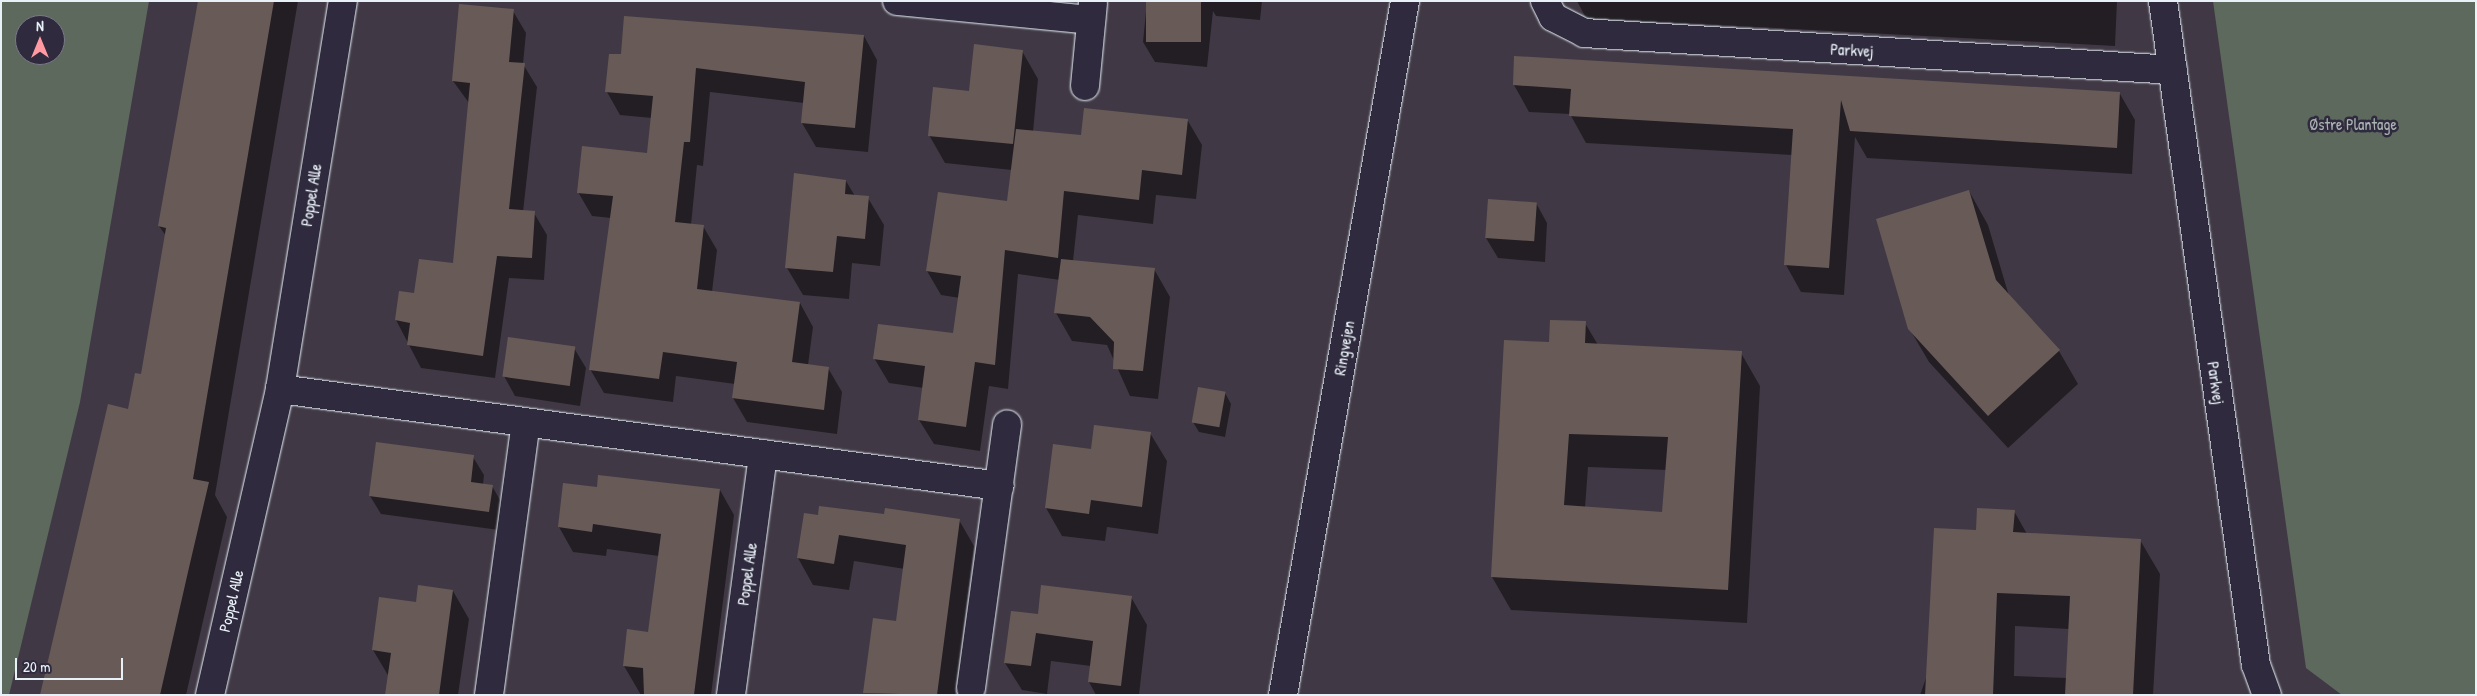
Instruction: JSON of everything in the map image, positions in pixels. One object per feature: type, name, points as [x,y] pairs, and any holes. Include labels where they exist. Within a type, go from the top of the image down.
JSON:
[{"type":"street","name":"Poppel Alle","points":[[210,695],[280,389],[342,1]]},
{"type":"street","points":[[897,1],[1092,11],[1085,86]]},
{"type":"street","name":"Ringvejen","points":[[1283,695],[1405,1]]},
{"type":"street","name":"Parkvej","points":[[1545,1],[1553,17],[1584,33],[2173,70]]},
{"type":"street","name":"Parkvej","points":[[2163,1],[2256,665],[2267,695]]},
{"type":"street","points":[[280,389],[999,486]]},
{"type":"street","points":[[490,695],[526,422]]},
{"type":"street","points":[[972,688],[1007,424]]},
{"type":"street","name":"Poppel Alle","points":[[731,695],[763,454]]},
{"type":"green space","points":[[1,1],[149,1],[80,402],[9,695],[1,695]]},
{"type":"green space","name":"Østre Plantage","points":[[2213,1],[2476,1],[2476,695],[2342,695],[2306,668]]},
{"type":"building","points":[[198,1],[274,1],[193,479],[209,482],[160,695],[40,695],[108,404],[128,409],[135,373],[141,374],[166,228],[158,226]]},
{"type":"building","points":[[1146,1],[1201,1],[1201,42],[1146,42]]},
{"type":"building","points":[[459,4],[514,9],[509,62],[525,63],[509,209],[535,211],[532,258],[497,256],[483,356],[407,345],[410,323],[395,320],[399,291],[414,293],[419,259],[453,263],[470,83],[452,81]]},
{"type":"building","points":[[624,16],[864,35],[855,128],[801,123],[805,82],[696,68],[690,142],[684,142],[675,222],[704,225],[697,289],[800,302],[792,362],[829,367],[824,410],[732,398],[737,362],[663,352],[659,379],[589,370],[613,196],[577,193],[582,146],[647,153],[653,96],[605,92],[609,54],[621,54]]},
{"type":"building","points":[[974,44],[1023,50],[1013,144],[928,136],[933,87],[969,91]]},
{"type":"building","points":[[1514,56],[2120,92],[2117,148],[1850,131],[1841,100],[1829,268],[1784,265],[1793,129],[1569,116],[1571,89],[1513,85]]},
{"type":"building","points":[[1084,108],[1188,119],[1182,175],[1142,170],[1139,200],[1064,191],[1058,258],[1005,250],[995,365],[975,362],[966,427],[918,420],[925,366],[873,359],[878,324],[953,333],[961,276],[926,271],[938,192],[1007,201],[1016,129],[1081,135]]},
{"type":"building","points":[[794,173],[846,180],[845,194],[869,196],[865,239],[837,236],[833,272],[785,268]]},
{"type":"building","points":[[1969,190],[1996,280],[2060,350],[1988,416],[1908,329],[1876,219]]},
{"type":"building","points":[[1488,199],[1537,202],[1534,241],[1485,238]]},
{"type":"building","points":[[1061,259],[1155,268],[1143,371],[1113,369],[1114,342],[1090,317],[1054,313]]},
{"type":"building","points":[[1550,320],[1586,321],[1585,343],[1742,351],[1728,590],[1491,577],[1504,340],[1549,342]],"holes":[[[1569,434],[1668,437],[1662,512],[1564,505]]]},
{"type":"building","points":[[508,337],[575,346],[570,386],[502,377]]},
{"type":"building","points":[[1198,387],[1226,392],[1219,427],[1192,422]]},
{"type":"building","points":[[1094,425],[1151,432],[1142,507],[1091,500],[1089,514],[1045,508],[1053,444],[1091,449]]},
{"type":"building","points":[[376,442],[474,455],[471,482],[493,485],[489,512],[369,496]]},
{"type":"building","points":[[598,475],[720,489],[694,695],[644,695],[643,668],[623,666],[627,629],[648,632],[661,534],[593,524],[592,532],[558,527],[563,483],[597,487]]},
{"type":"building","points":[[819,506],[884,514],[885,508],[960,519],[937,695],[863,693],[873,618],[896,621],[906,545],[839,535],[834,564],[797,558],[804,513],[818,515]]},
{"type":"building","points":[[1977,508],[2015,510],[2013,532],[2141,539],[2133,695],[2065,695],[2070,596],[1997,593],[1993,695],[1925,695],[1934,528],[1976,530]]},
{"type":"building","points":[[418,585],[453,590],[439,695],[385,695],[391,653],[372,650],[379,597],[416,602]]},
{"type":"building","points":[[1041,585],[1132,596],[1121,686],[1088,682],[1093,641],[1036,633],[1031,666],[1004,663],[1011,611],[1038,614]]}]
